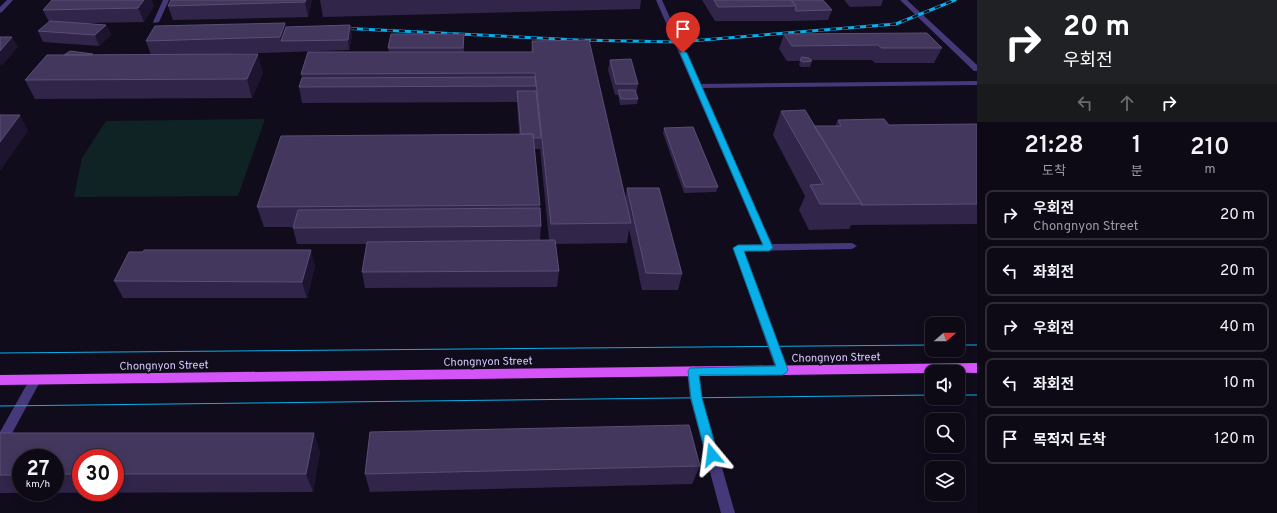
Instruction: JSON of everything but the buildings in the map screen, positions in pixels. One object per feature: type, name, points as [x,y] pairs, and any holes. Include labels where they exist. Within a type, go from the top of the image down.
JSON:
[{"type":"main road","name":"Chongnyon Street","points":[[0,380],[977,368]]},
{"type":"street","points":[[0,10],[10,0]]},
{"type":"street","points":[[156,22],[166,0]]},
{"type":"street","points":[[659,0],[769,248]]},
{"type":"street","points":[[903,0],[977,69]]},
{"type":"street","points":[[698,86],[977,82]]},
{"type":"street","points":[[782,370],[738,248],[852,246]]},
{"type":"street","points":[[694,371],[696,398],[728,513]]},
{"type":"street","points":[[0,444],[36,380]]},
{"type":"green space","points":[[265,119],[238,196],[74,197],[82,158],[106,121]]},
{"type":"tram line","points":[[0,353],[925,345]]},
{"type":"tram line","points":[[965,345],[977,345]]},
{"type":"tram line","points":[[0,406],[925,395]]},
{"type":"tram line","points":[[965,395],[977,395]]},
{"type":"railway","points":[[339,28],[578,40],[678,42],[896,24],[955,0]]},
{"type":"route","points":[[683,53],[769,248],[738,248],[782,370],[694,371],[696,398],[712,455]]}]
